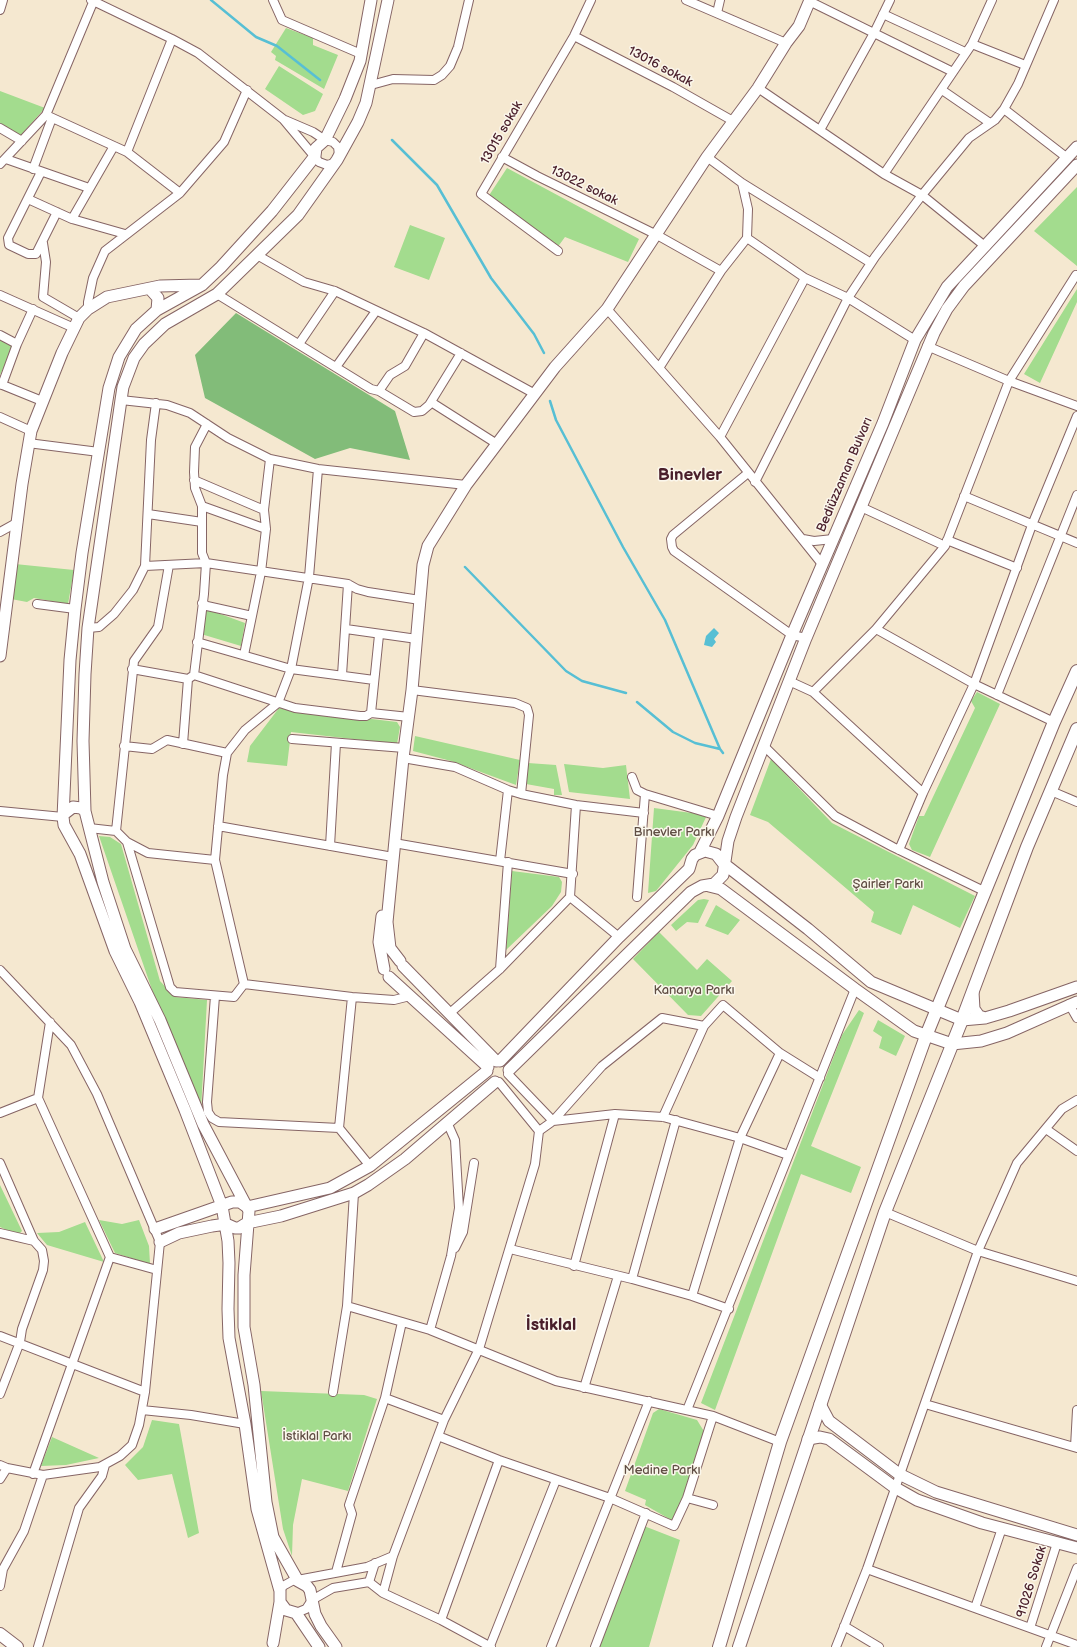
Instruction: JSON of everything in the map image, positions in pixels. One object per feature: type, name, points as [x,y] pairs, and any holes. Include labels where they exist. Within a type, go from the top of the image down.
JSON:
[{"type":"main road","points":[[719,1647],[780,1442],[926,1036],[986,892],[1054,722],[1077,671]]},
{"type":"main road","points":[[739,1647],[885,1212],[973,992],[1027,847],[1077,729]]},
{"type":"main road","points":[[0,1634],[17,1647]]},
{"type":"main road","points":[[0,1642],[5,1647]]},
{"type":"street","points":[[0,10],[3,0]]},
{"type":"street","points":[[57,212],[43,243],[36,254],[28,254],[9,246],[8,238],[28,199],[37,170],[49,116],[93,0],[172,38],[198,53],[248,90],[283,119],[323,164],[337,159]]},
{"type":"street","points":[[336,1647],[321,1626],[315,1614],[312,1595],[307,1586],[298,1581],[273,1536],[266,1502],[254,1385],[244,1327],[244,1275],[247,1223],[249,1215],[247,1207],[203,1124],[160,1020],[125,949],[103,882],[88,825],[87,814],[85,811],[83,741],[88,628],[123,387],[134,358],[144,344],[165,324],[217,294],[298,215],[337,159],[358,122],[371,84],[388,0]]},
{"type":"street","points":[[371,84],[392,79],[434,80],[442,75],[450,66],[458,47],[469,0]]},
{"type":"street","name":"13015 sokak","points":[[558,251],[481,194],[574,36],[591,0]]},
{"type":"street","points":[[686,0],[786,43]]},
{"type":"street","points":[[717,13],[720,0]]},
{"type":"street","points":[[493,1065],[450,1013],[402,963],[390,948],[387,922],[394,843],[412,690],[423,565],[428,546],[466,485],[566,353],[607,308],[657,235],[708,156],[758,88],[786,43],[799,26],[809,0],[953,72]]},
{"type":"street","points":[[820,130],[874,33],[890,0]]},
{"type":"street","points":[[884,174],[942,90],[965,52],[972,44],[992,0]]},
{"type":"street","points":[[755,482],[848,298],[922,195],[970,138],[990,123],[1004,109],[1018,84],[1054,0]]},
{"type":"street","points":[[319,1647],[294,1613],[286,1610],[280,1596],[257,1509],[229,1338],[228,1241],[222,1206],[185,1110],[140,1002],[115,951],[80,854],[67,828],[64,815],[66,721],[75,609],[82,553],[109,388],[119,357],[136,329],[157,310],[202,285],[221,267],[272,210],[315,156],[318,144],[325,140],[345,99],[361,54],[368,1]]},
{"type":"street","points":[[276,2],[282,20],[361,54]]},
{"type":"street","points":[[883,14],[965,52]]},
{"type":"street","name":"13016 sokak","points":[[574,36],[673,87],[733,121]]},
{"type":"street","points":[[126,152],[172,38]]},
{"type":"street","points":[[972,44],[1025,65]]},
{"type":"street","points":[[758,88],[884,174],[922,195],[986,246]]},
{"type":"street","points":[[88,308],[93,278],[105,251],[125,234],[180,193],[224,142],[248,90]]},
{"type":"street","points":[[942,90],[990,123]]},
{"type":"street","points":[[1004,109],[1066,157]]},
{"type":"street","points":[[49,116],[3,161],[37,170],[89,188]]},
{"type":"street","points":[[49,116],[126,152],[180,193]]},
{"type":"street","points":[[283,119],[336,144],[337,159]]},
{"type":"street","points":[[0,128],[22,141]]},
{"type":"street","points":[[72,219],[114,146]]},
{"type":"street","name":"Bediüzzaman Bulvarı","points":[[700,852],[718,816],[792,635],[883,423],[915,340],[944,291],[1066,157],[1077,147]]},
{"type":"street","points":[[708,156],[742,183],[871,264]]},
{"type":"street","name":"13022 sokak","points":[[502,157],[537,176],[657,235],[721,271]]},
{"type":"street","name":"Bediüzzaman Bulvarı","points":[[723,863],[736,817],[806,638],[928,346],[954,298],[1077,165]]},
{"type":"street","points":[[659,368],[721,271],[747,238],[748,209],[742,183]]},
{"type":"street","points":[[28,199],[72,219],[125,234]]},
{"type":"street","points":[[747,238],[805,278],[848,298],[915,340]]},
{"type":"street","points":[[43,243],[46,262],[43,297],[77,323]]},
{"type":"street","points":[[257,255],[304,282],[334,291],[424,333],[536,394]]},
{"type":"street","points":[[813,692],[876,629],[946,543],[1009,381],[1076,275]]},
{"type":"street","points":[[720,437],[805,278]]},
{"type":"street","points":[[0,656],[2,624],[18,522],[28,443],[42,401],[77,323],[88,308],[108,298],[160,286],[202,285]]},
{"type":"street","points":[[150,289],[158,298],[157,310]]},
{"type":"street","points":[[299,344],[334,291]]},
{"type":"street","points":[[217,294],[371,389],[379,391],[414,412],[422,411],[431,402],[461,353]]},
{"type":"street","points":[[0,295],[33,310],[77,323]]},
{"type":"street","points":[[607,308],[720,437],[748,474],[803,538],[822,564]]},
{"type":"street","points":[[33,310],[17,344],[1,385],[42,401]]},
{"type":"street","points":[[336,367],[376,311]]},
{"type":"street","points":[[379,391],[390,374],[405,366],[424,333]]},
{"type":"street","points":[[0,335],[17,344]]},
{"type":"street","points":[[928,346],[1009,381],[1077,406]]},
{"type":"street","points":[[121,400],[167,405],[190,413],[228,438],[270,458],[318,469],[466,485]]},
{"type":"street","points":[[431,402],[497,444]]},
{"type":"street","points":[[88,628],[99,627],[114,614],[134,590],[145,566],[151,440],[156,403]]},
{"type":"street","points":[[899,850],[923,793],[974,684],[1032,525],[1077,416]]},
{"type":"street","points":[[0,417],[31,431]]},
{"type":"street","points":[[183,744],[206,563],[202,553],[202,506],[195,488],[194,480],[195,447],[207,424]]},
{"type":"street","points":[[28,443],[99,452]]},
{"type":"street","points":[[244,655],[261,572],[266,529],[264,510],[270,458]]},
{"type":"street","points":[[244,984],[215,860],[223,775],[228,753],[245,730],[278,703],[292,669],[309,577],[318,469]]},
{"type":"street","points":[[748,474],[673,535],[672,547],[674,551],[792,635],[806,638]]},
{"type":"street","points":[[194,480],[264,510]]},
{"type":"street","points":[[997,695],[1077,495]]},
{"type":"street","points":[[964,496],[1077,543]]},
{"type":"street","points":[[202,506],[266,529]]},
{"type":"street","points":[[861,507],[946,543],[1017,568]]},
{"type":"street","points":[[148,514],[202,522]]},
{"type":"street","points":[[0,532],[18,522]]},
{"type":"street","points":[[803,538],[814,541],[833,539]]},
{"type":"street","points":[[145,566],[206,563],[261,572],[309,577],[348,584],[357,589],[368,592],[420,600]]},
{"type":"street","points":[[116,831],[132,669],[134,661],[158,627],[169,565]]},
{"type":"street","points":[[342,675],[348,584]]},
{"type":"street","points":[[202,603],[207,606],[252,616]]},
{"type":"street","points":[[37,604],[75,609]]},
{"type":"street","points":[[346,629],[379,635],[417,639]]},
{"type":"street","points":[[876,629],[974,684],[1054,722]]},
{"type":"street","points":[[371,713],[379,635]]},
{"type":"street","points":[[197,642],[292,669],[374,680]]},
{"type":"street","points":[[132,669],[191,677],[295,708],[360,716],[366,716],[371,713],[409,718]]},
{"type":"street","points":[[789,682],[813,692],[923,793]]},
{"type":"street","points":[[412,690],[515,703],[524,706],[529,715],[521,794]]},
{"type":"street","points":[[292,739],[336,743],[404,753],[455,767],[508,790],[521,794],[576,805],[644,813]]},
{"type":"street","points":[[124,746],[152,749],[167,740],[228,753]]},
{"type":"street","points":[[330,846],[336,743]]},
{"type":"street","points":[[764,746],[835,816],[899,850],[986,892]]},
{"type":"street","points":[[632,777],[637,790],[718,816]]},
{"type":"street","points":[[500,969],[508,790]]},
{"type":"street","points":[[1051,791],[1077,802]]},
{"type":"street","points":[[637,897],[646,794]]},
{"type":"street","points":[[450,1013],[500,969],[570,897],[573,874],[576,805]]},
{"type":"street","points":[[0,811],[64,815],[73,807],[82,808],[85,811]]},
{"type":"street","points":[[67,828],[75,832],[83,830],[88,825]]},
{"type":"street","points":[[88,825],[116,831],[127,842],[148,852],[215,860]]},
{"type":"street","points":[[218,826],[393,857]]},
{"type":"street","points":[[127,842],[170,987],[175,992],[234,997],[244,984]]},
{"type":"street","points":[[394,843],[573,874]]},
{"type":"street","points":[[155,1228],[236,1202],[247,1207],[330,1188],[370,1166],[493,1065],[619,937],[689,869],[692,859],[700,852],[711,851],[716,854],[723,863],[808,929],[871,982],[962,1020],[985,1018],[1009,1012],[1077,987]]},
{"type":"street","points":[[160,1242],[179,1233],[212,1226],[226,1224],[239,1228],[247,1223],[275,1217],[354,1193],[368,1185],[405,1159],[447,1122],[497,1082],[505,1079],[508,1072],[691,892],[719,880],[724,869],[723,863]]},
{"type":"street","points":[[392,869],[385,895],[380,942],[387,973],[410,996],[493,1065],[506,1064],[508,1072],[553,1121]]},
{"type":"street","points":[[689,869],[692,879],[706,886],[722,889],[855,989],[914,1031],[926,1036],[952,1044],[973,1043],[1007,1033],[1073,1003],[1077,1018]]},
{"type":"street","points":[[570,897],[619,937]]},
{"type":"street","points":[[387,973],[388,960],[394,959],[402,963]]},
{"type":"street","points":[[387,973],[398,977],[403,972],[402,963]]},
{"type":"street","points":[[0,970],[4,982],[50,1022],[71,1046],[97,1094],[160,1242],[145,1392],[142,1410],[132,1445],[120,1456],[100,1467],[43,1475],[3,1467],[0,1479]]},
{"type":"street","points":[[244,984],[352,997],[394,1000],[410,996]]},
{"type":"street","points":[[688,1410],[855,989]]},
{"type":"street","points":[[973,992],[976,1012],[985,1018]]},
{"type":"street","points":[[214,996],[207,1102],[208,1112],[212,1118],[218,1122],[340,1128]]},
{"type":"street","points":[[352,997],[340,1128],[370,1166]]},
{"type":"street","points":[[663,1117],[704,1026],[723,1005],[780,1053],[820,1078]]},
{"type":"street","points":[[539,1131],[553,1121],[602,1066],[662,1018],[704,1026]]},
{"type":"street","points":[[33,1474],[110,1257],[38,1098],[50,1022]]},
{"type":"street","points":[[944,1062],[973,1043]]},
{"type":"street","points":[[692,1296],[740,1138],[780,1053]]},
{"type":"street","points":[[383,1593],[393,1556],[444,1420],[479,1349],[535,1164],[539,1131],[497,1082],[489,1078],[493,1065]]},
{"type":"street","points":[[0,1113],[38,1098]]},
{"type":"street","points":[[836,1647],[867,1569],[894,1487],[925,1404],[978,1251],[1017,1163],[1062,1109],[1077,1100]]},
{"type":"street","points":[[553,1121],[615,1114],[663,1117],[740,1138],[788,1155]]},
{"type":"street","points":[[574,1266],[615,1114]]},
{"type":"street","points":[[632,1279],[676,1120]]},
{"type":"street","points":[[430,1330],[450,1256],[459,1208],[455,1140],[447,1122]]},
{"type":"street","points":[[1046,1129],[1077,1151]]},
{"type":"street","points":[[0,1163],[34,1241],[42,1250],[44,1261],[22,1329],[20,1342],[0,1394]]},
{"type":"street","points":[[450,1256],[463,1232],[474,1163]]},
{"type":"street","points":[[236,1186],[245,1197],[255,1201],[272,1201]]},
{"type":"street","points":[[209,1211],[213,1205],[217,1193]]},
{"type":"street","points":[[333,1392],[347,1306],[354,1193]]},
{"type":"street","points":[[885,1212],[978,1251],[1077,1281]]},
{"type":"street","points":[[246,1243],[249,1233],[257,1226],[275,1217]]},
{"type":"street","points":[[212,1226],[221,1231],[228,1241]]},
{"type":"street","points":[[0,1233],[34,1241]]},
{"type":"street","points":[[510,1249],[574,1266],[632,1279],[692,1296],[729,1309]]},
{"type":"street","points":[[110,1257],[157,1270]]},
{"type":"street","points":[[584,1388],[618,1276]]},
{"type":"street","points":[[347,1306],[430,1330],[529,1371],[584,1388],[713,1416],[780,1442]]},
{"type":"street","points":[[336,1572],[352,1514],[349,1505],[385,1398],[402,1322]]},
{"type":"street","points":[[0,1336],[20,1342],[145,1392]]},
{"type":"street","points":[[385,1398],[444,1420]]},
{"type":"street","points":[[551,1647],[649,1401]]},
{"type":"street","points":[[820,1404],[829,1421],[899,1474],[943,1495],[1077,1536]]},
{"type":"street","points":[[925,1404],[1076,1447],[1077,1410]]},
{"type":"street","points":[[142,1410],[191,1414],[244,1424]]},
{"type":"street","points":[[438,1436],[499,1460],[610,1498],[674,1526],[687,1498],[713,1416]]},
{"type":"street","points":[[808,1440],[820,1437],[829,1440],[894,1487],[917,1500],[957,1515],[1077,1548]]},
{"type":"street","points":[[441,1620],[499,1460]]},
{"type":"street","points":[[38,1647],[78,1508],[102,1476],[105,1465]]},
{"type":"street","points":[[0,1586],[2,1568],[24,1531],[43,1475]]},
{"type":"street","points":[[271,1645],[294,1613],[306,1609],[312,1600],[333,1588],[368,1582],[383,1593],[441,1620],[490,1647],[556,1480]]},
{"type":"street","points":[[687,1498],[713,1504]]},
{"type":"street","points":[[595,1647],[646,1514]]},
{"type":"street","points":[[974,1608],[1002,1528]]},
{"type":"street","name":"91026 Sokak","points":[[1030,1628],[1057,1543]]},
{"type":"street","points":[[271,1645],[280,1596],[287,1583],[375,1563],[393,1556]]},
{"type":"street","points":[[368,1582],[375,1563]]},
{"type":"street","points":[[1046,1647],[1077,1568]]},
{"type":"street","points":[[867,1569],[1077,1645]]},
{"type":"street","points":[[844,1626],[879,1647]]},
{"type":"green space","points":[[286,28],[313,38],[313,45],[338,55],[324,89],[275,60],[276,56],[271,52]]},
{"type":"green space","points":[[279,66],[323,94],[315,111],[303,115],[265,89]]},
{"type":"green space","points":[[0,91],[45,108],[20,136],[0,124]]},
{"type":"green space","points":[[507,168],[639,239],[628,262],[565,237],[557,248],[486,200]]},
{"type":"green space","points":[[1077,187],[1077,266],[1034,231]]},
{"type":"green space","points":[[410,225],[445,238],[429,280],[394,267]]},
{"type":"green space","points":[[1077,289],[1077,302],[1040,383],[1024,374]]},
{"type":"green space","points":[[236,313],[395,411],[410,460],[350,448],[315,459],[205,398],[195,355]]},
{"type":"green space","points":[[0,339],[14,346],[0,375]]},
{"type":"green space","points":[[15,564],[74,570],[68,604],[34,598],[27,602],[11,599]]},
{"type":"green space","points":[[204,608],[245,623],[241,646],[201,634]]},
{"type":"green space","points":[[977,692],[1000,704],[930,857],[912,850],[909,844],[919,816],[924,816],[975,708],[971,701]]},
{"type":"green space","points":[[279,708],[397,722],[400,727],[397,744],[291,732],[287,766],[247,762],[250,746]]},
{"type":"green space","points":[[415,736],[520,760],[516,785],[451,761],[413,751]]},
{"type":"green space","name":"Şairler Parkı","points":[[771,759],[832,823],[975,896],[960,928],[913,905],[901,935],[871,922],[874,912],[768,822],[750,815]]},
{"type":"green space","points":[[528,763],[556,765],[562,795],[554,795],[554,789],[526,784]]},
{"type":"green space","points":[[564,764],[603,768],[626,765],[630,799],[569,792]]},
{"type":"green space","name":"Binevler Parkı","points":[[654,808],[707,815],[693,845],[656,891],[648,893]]},
{"type":"green space","points":[[99,836],[110,837],[121,844],[160,981],[175,997],[207,1000],[201,1110],[160,1013]]},
{"type":"green space","points":[[512,871],[559,877],[562,882],[561,892],[552,906],[506,950]]},
{"type":"green space","points":[[698,900],[709,900],[698,923],[687,922],[676,931],[671,925]]},
{"type":"green space","points":[[716,905],[740,920],[728,935],[705,926]]},
{"type":"green space","name":"Kanarya Parkı","points":[[659,932],[697,970],[707,959],[732,981],[701,1016],[688,1015],[633,959]]},
{"type":"green space","points":[[859,1010],[864,1013],[811,1146],[861,1167],[851,1193],[801,1174],[715,1410],[701,1403],[842,1035]]},
{"type":"green space","points":[[878,1020],[905,1036],[896,1056],[879,1048],[882,1037],[873,1031]]},
{"type":"green space","points":[[0,1185],[22,1231],[18,1235],[0,1227]]},
{"type":"green space","points":[[99,1220],[122,1224],[139,1220],[149,1246],[150,1264],[115,1253]]},
{"type":"green space","points":[[85,1222],[104,1262],[47,1245],[37,1233],[59,1232]]},
{"type":"green space","name":"İstiklal Parkı","points":[[261,1391],[364,1395],[377,1399],[348,1491],[302,1479],[293,1525],[292,1556],[283,1529]]},
{"type":"green space","name":"Medine Parkı","points":[[659,1409],[697,1420],[705,1433],[686,1490],[673,1521],[645,1505],[646,1500],[625,1491],[653,1413]]},
{"type":"green space","points":[[152,1420],[179,1424],[199,1533],[188,1538],[172,1474],[138,1480],[125,1465],[143,1447]]},
{"type":"green space","points":[[52,1437],[99,1458],[66,1465],[41,1466]]},
{"type":"green space","points":[[644,1526],[680,1540],[649,1647],[599,1647]]},
{"type":"water","points":[[714,628],[719,633],[714,639],[716,642],[712,647],[704,645],[706,636]]},
{"type":"waterway","points":[[211,0],[256,37],[277,46],[320,80]]},
{"type":"waterway","points":[[392,140],[437,185],[491,278],[534,334],[544,353]]},
{"type":"waterway","points":[[550,401],[556,420],[623,547],[665,620],[723,753]]},
{"type":"waterway","points":[[465,567],[566,671],[582,681],[626,693]]},
{"type":"waterway","points":[[637,702],[673,732],[695,743],[720,749]]},
{"type":"district","name":"Binevler","points":[[690,476]]},
{"type":"district","name":"İstiklal","points":[[551,1326]]}]
